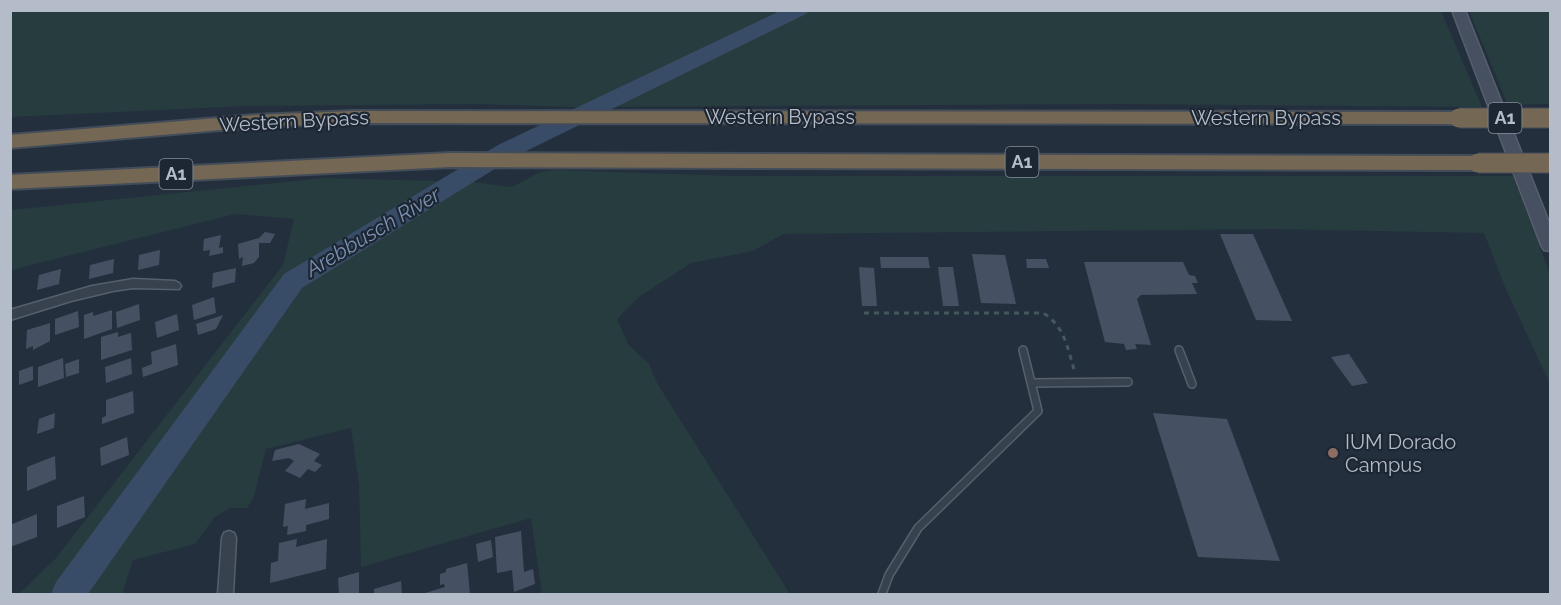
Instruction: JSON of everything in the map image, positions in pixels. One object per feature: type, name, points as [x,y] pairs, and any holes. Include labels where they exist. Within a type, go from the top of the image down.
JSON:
[{"type":"highway","name":"Western Bypass","points":[[10,142],[255,121],[353,117],[1551,118]]},
{"type":"highway","points":[[10,126],[255,121]]},
{"type":"highway","name":"A1","points":[[10,182],[450,160],[1551,163]]},
{"type":"highway","points":[[10,197],[341,166]]},
{"type":"main road","points":[[1458,10],[1551,245]]},
{"type":"street","points":[[10,315],[125,283],[156,282],[175,286]]},
{"type":"street","points":[[225,594],[229,538]]},
{"type":"lane","points":[[882,594],[889,575],[918,528],[1038,411],[1023,350]]},
{"type":"lane","points":[[1179,350],[1192,384]]},
{"type":"lane","points":[[1032,383],[1128,382]]},
{"type":"path","points":[[864,314],[1043,313],[1053,318],[1060,326],[1078,383]]},
{"type":"green space","points":[[10,11],[1441,11],[1482,107],[1123,104],[576,107],[477,104],[246,106],[11,117]]},
{"type":"green space","points":[[1469,11],[1550,11],[1550,104],[1508,105]]},
{"type":"green space","points":[[554,170],[736,176],[1513,176],[1550,274],[1550,384],[1505,287],[1484,233],[1271,229],[783,234],[753,251],[691,263],[639,297],[617,319],[628,344],[649,364],[657,383],[790,594],[542,594],[531,518],[361,567],[359,485],[351,428],[266,449],[253,499],[247,508],[230,508],[214,518],[195,544],[133,560],[122,594],[19,594],[56,558],[283,265],[294,219],[235,214],[11,270],[11,210],[324,178],[473,182],[512,187],[540,172]]},
{"type":"building","points":[[265,232],[275,234],[270,243],[259,243],[259,257],[254,263],[242,266],[243,257],[239,259],[238,244],[259,238]]},
{"type":"building","points":[[1220,234],[1253,234],[1292,321],[1256,320]]},
{"type":"building","points":[[221,235],[219,248],[223,247],[223,253],[209,256],[210,250],[203,251],[204,239]]},
{"type":"building","points":[[160,250],[159,265],[138,270],[139,255]]},
{"type":"building","points":[[972,254],[1005,255],[1016,304],[981,303]]},
{"type":"building","points":[[880,257],[928,257],[930,268],[881,268]]},
{"type":"building","points":[[114,259],[113,273],[89,279],[90,265]]},
{"type":"building","points":[[1026,259],[1046,259],[1049,268],[1027,268]]},
{"type":"building","points":[[1084,262],[1183,262],[1189,275],[1195,276],[1198,283],[1192,283],[1197,294],[1141,295],[1137,299],[1151,345],[1135,344],[1137,349],[1126,350],[1124,344],[1105,342]]},
{"type":"building","points":[[859,267],[874,268],[877,306],[862,306]]},
{"type":"building","points":[[938,267],[953,267],[959,306],[943,306]]},
{"type":"building","points":[[236,268],[235,282],[212,288],[213,273]]},
{"type":"building","points":[[61,269],[59,284],[37,290],[39,275]]},
{"type":"building","points":[[214,297],[216,313],[194,320],[192,305]]},
{"type":"building","points":[[139,304],[140,320],[117,328],[116,312]]},
{"type":"building","points":[[112,310],[112,329],[84,339],[84,315],[93,312],[93,316]]},
{"type":"building","points":[[78,311],[79,327],[55,335],[55,319]]},
{"type":"building","points":[[177,314],[179,330],[157,338],[155,322]]},
{"type":"building","points":[[223,315],[216,329],[198,335],[196,324]]},
{"type":"building","points":[[50,323],[50,341],[33,350],[33,346],[26,349],[27,330]]},
{"type":"building","points":[[118,332],[118,337],[131,333],[132,350],[101,360],[101,337]]},
{"type":"building","points":[[176,344],[178,365],[143,377],[142,368],[152,364],[151,352]]},
{"type":"building","points":[[1349,354],[1368,383],[1352,386],[1331,357]]},
{"type":"building","points":[[63,358],[64,378],[38,387],[38,367]]},
{"type":"building","points":[[131,358],[132,374],[106,383],[105,367]]},
{"type":"building","points":[[79,359],[79,373],[66,377],[65,364]]},
{"type":"building","points":[[33,366],[33,380],[19,385],[19,371]]},
{"type":"building","points":[[133,391],[134,413],[102,424],[102,418],[106,416],[106,400]]},
{"type":"building","points":[[55,413],[54,428],[37,434],[39,419]]},
{"type":"building","points":[[1153,413],[1227,419],[1280,561],[1198,557]]},
{"type":"building","points":[[127,437],[129,455],[101,466],[100,448]]},
{"type":"building","points":[[299,444],[320,454],[314,461],[322,465],[315,472],[308,469],[300,478],[285,471],[294,461],[289,458],[272,461],[275,450]]},
{"type":"building","points":[[55,456],[56,479],[27,491],[27,467]]},
{"type":"building","points":[[84,496],[85,517],[57,528],[57,506]]},
{"type":"building","points":[[306,499],[305,509],[329,503],[329,519],[306,525],[306,531],[287,535],[288,526],[283,527],[285,504]]},
{"type":"building","points":[[37,514],[37,537],[10,547],[10,525]]},
{"type":"building","points":[[521,531],[524,572],[533,569],[535,584],[514,592],[512,570],[497,573],[495,537]]},
{"type":"building","points":[[297,539],[296,547],[327,539],[326,569],[270,583],[271,563],[278,561],[279,543]]},
{"type":"building","points":[[491,540],[493,557],[478,562],[476,544]]},
{"type":"building","points":[[467,563],[470,594],[422,594],[445,587],[444,584],[440,585],[440,574],[446,572],[446,569]]},
{"type":"building","points":[[359,572],[359,594],[339,594],[338,578]]},
{"type":"building","points":[[401,581],[402,594],[374,594],[374,589]]},
{"type":"waterway","name":"Arebbusch River","points":[[68,594],[293,281],[506,151],[799,10]]},
{"type":"place","name":"IUM Dorado Campus","points":[[1333,453]]}]
